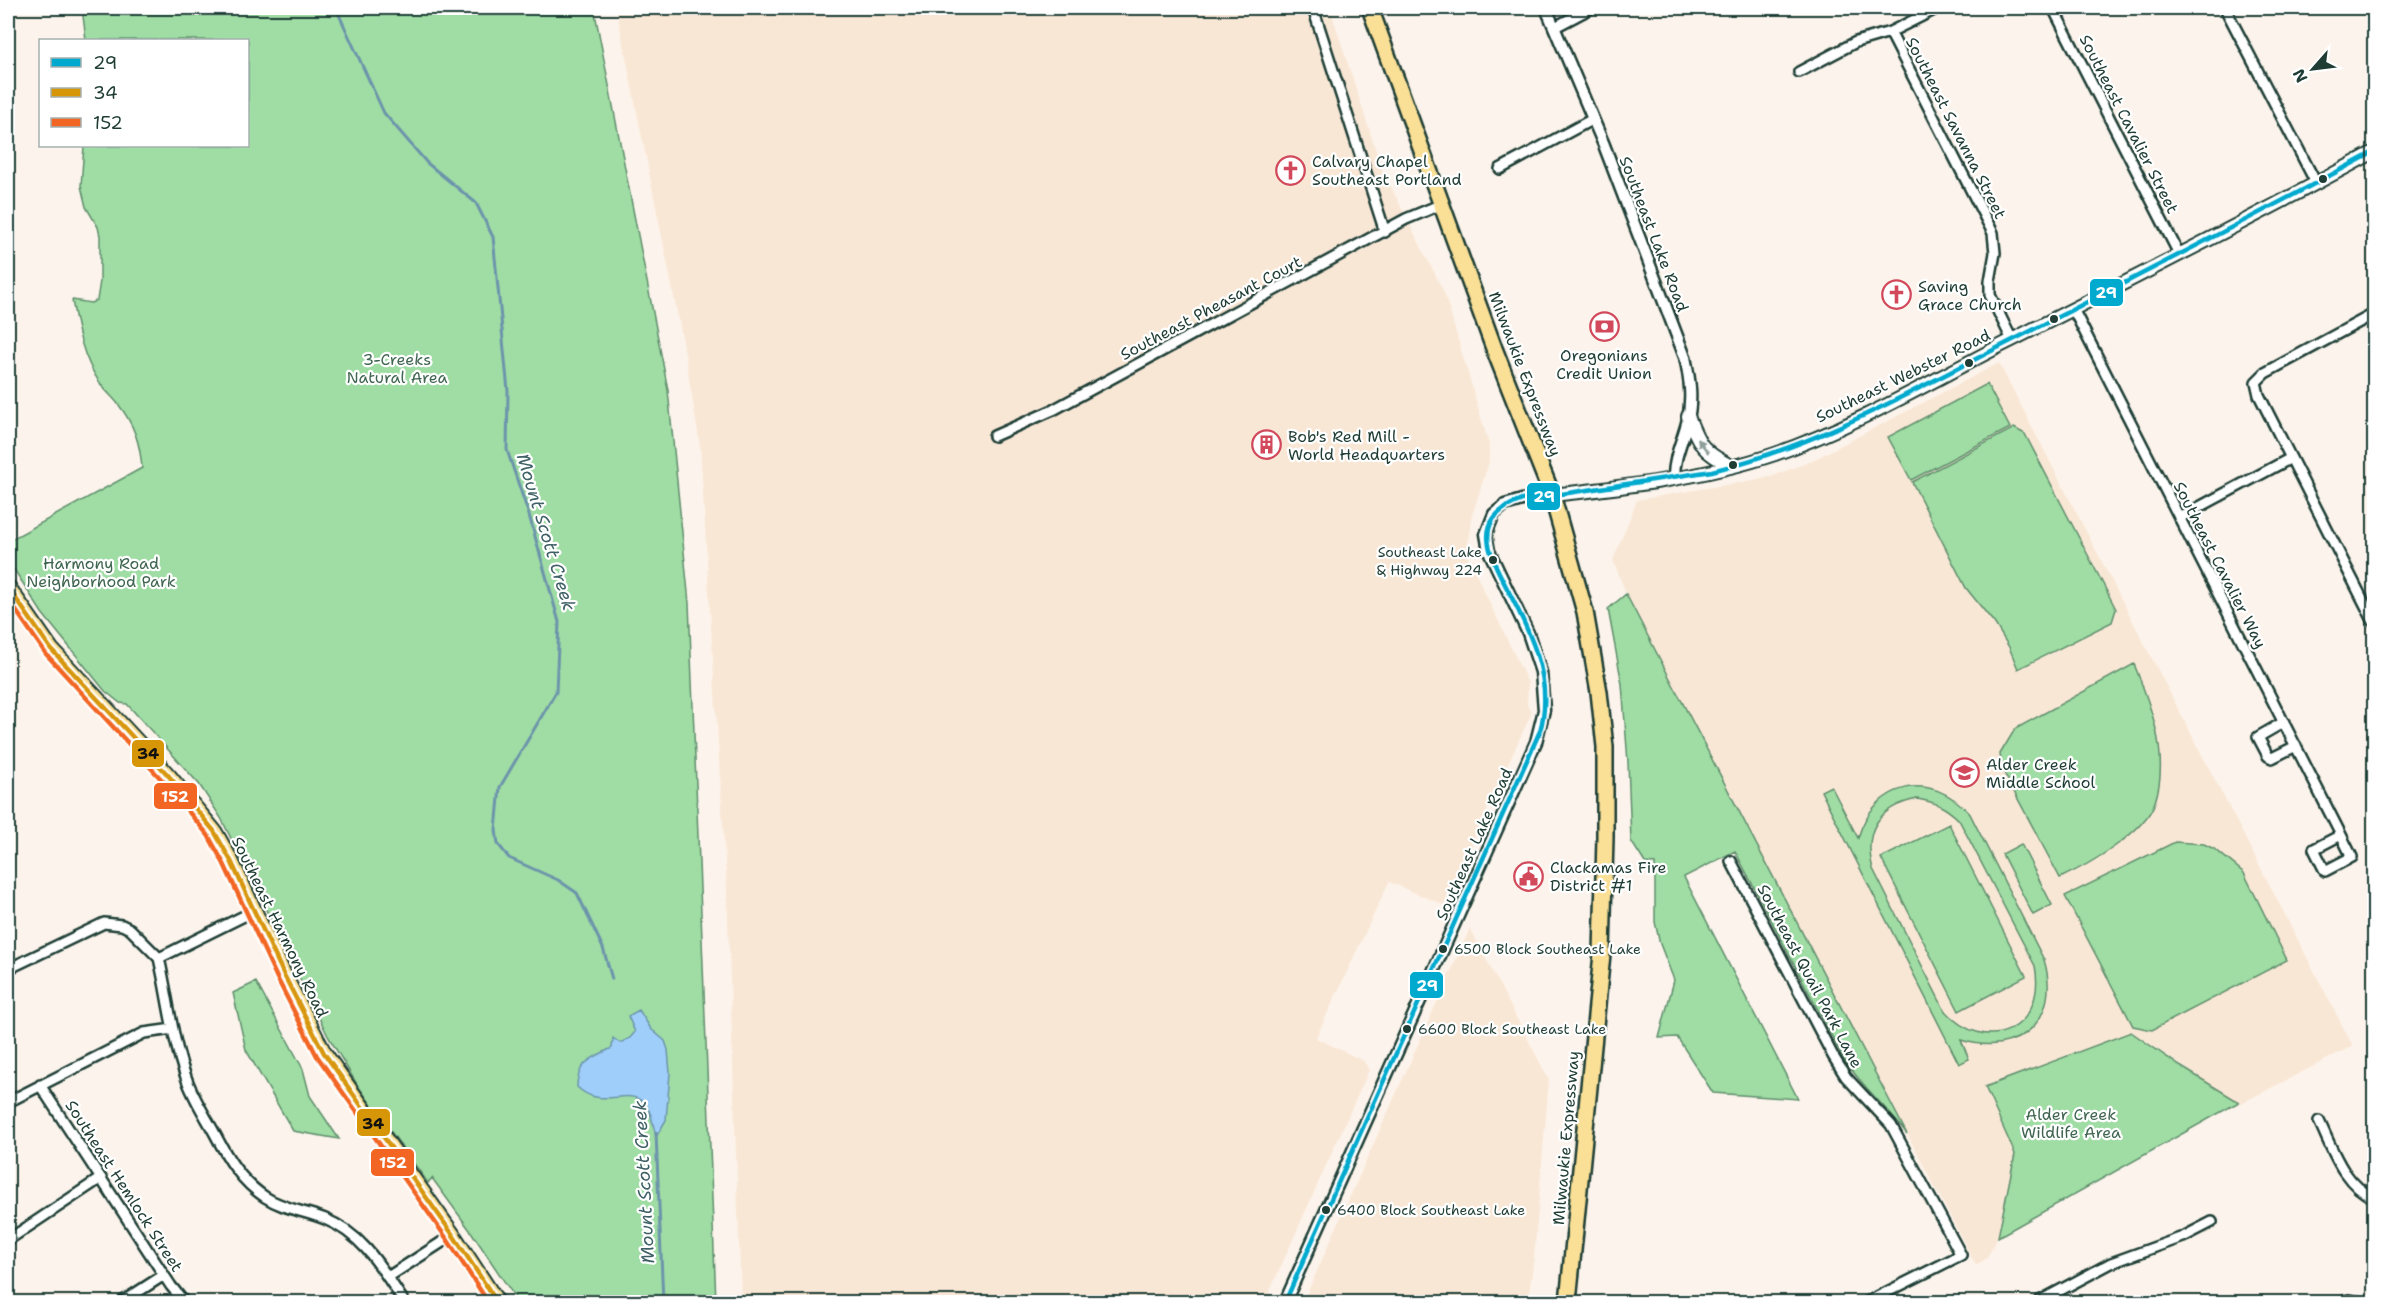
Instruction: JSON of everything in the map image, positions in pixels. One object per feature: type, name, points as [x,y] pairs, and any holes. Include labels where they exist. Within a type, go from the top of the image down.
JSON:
[{"type":"highway","name":"Milwaukie Expressway","points":[[1370,8],[1495,351],[1552,495],[1585,612],[1599,692],[1605,747],[1602,954],[1568,1302]]},
{"type":"main road","name":"Southeast Webster Road","points":[[1552,495],[1731,466],[1773,454],[1818,437],[2073,309],[2374,152]]},
{"type":"main road","points":[[1688,416],[1703,448],[1712,456],[1731,466]]},
{"type":"main road","name":"Southeast Harmony Road","points":[[8,586],[51,649],[202,815],[231,861],[312,1032],[336,1072],[453,1235],[497,1302]]},
{"type":"street","points":[[1313,8],[1385,232]]},
{"type":"street","name":"Southeast Lake Road","points":[[1546,8],[1593,119],[1681,346],[1690,389],[1688,416],[1674,461],[1674,477]]},
{"type":"street","points":[[1555,27],[1591,8]]},
{"type":"street","points":[[1799,72],[1856,42],[1890,32],[1938,8]]},
{"type":"street","name":"Southeast Cavalier Street","points":[[2053,8],[2179,254]]},
{"type":"street","points":[[2225,8],[2316,183]]},
{"type":"street","name":"Southeast Savanna Street","points":[[1890,32],[1989,224],[1995,253],[1989,281],[1990,294],[2012,340]]},
{"type":"street","points":[[1500,169],[1593,119]]},
{"type":"street","name":"Southeast Pheasant Court","points":[[994,436],[1053,410],[1412,217],[1442,204]]},
{"type":"street","name":"Southeast Cavalier Way","points":[[2073,309],[2341,835]]},
{"type":"street","points":[[2374,314],[2265,373],[2256,382],[2257,389],[2374,622]]},
{"type":"street","points":[[2179,518],[2291,458]]},
{"type":"street","name":"Southeast Lake Road","points":[[1285,1302],[1536,742],[1544,710],[1541,672],[1528,633],[1489,551],[1486,534],[1494,514],[1505,505],[1552,495]]},
{"type":"street","points":[[2283,722],[2258,737],[2268,756],[2272,758],[2296,746]]},
{"type":"street","name":"Southeast Quail Park Lane","points":[[1731,861],[1833,1056],[1846,1077],[1891,1125],[1961,1255],[1868,1302]]},
{"type":"street","points":[[159,958],[254,911]]},
{"type":"street","points":[[8,969],[104,924],[122,925],[130,929],[159,958],[181,1062],[193,1094],[229,1160],[241,1177],[273,1202],[323,1218],[349,1231],[371,1252],[404,1302]]},
{"type":"street","points":[[8,1102],[144,1033],[173,1029]]},
{"type":"street","name":"Southeast Hemlock Street","points":[[40,1085],[184,1302]]},
{"type":"street","points":[[2319,1121],[2346,1177],[2361,1191],[2374,1198]]},
{"type":"street","points":[[8,1240],[100,1178]]},
{"type":"street","points":[[2038,1302],[2111,1263],[2183,1237],[2212,1222]]},
{"type":"street","points":[[388,1277],[453,1235]]},
{"type":"street","points":[[122,1302],[164,1275]]},
{"type":"street","points":[[2342,1302],[2349,1300],[2360,1302]]},
{"type":"shaded area","points":[[616,8],[1330,8],[1382,169],[1444,292],[1489,444],[1489,462],[1471,519],[1467,555],[1528,683],[1527,705],[1532,712],[1444,905],[1389,882],[1316,1038],[1364,1061],[1369,1070],[1265,1302],[741,1302],[727,892],[700,446],[683,342]]},
{"type":"shaded area","name":"Alder Creek Middle School","points":[[1999,363],[2353,1046],[2240,1104],[2131,1032],[1985,1088],[2015,1154],[1998,1237],[1987,1258],[1976,1266],[1626,594],[1613,560],[1637,500],[1770,477],[1809,462]]},
{"type":"shaded area","points":[[1470,928],[1549,1080],[1534,1258],[1528,1302],[1303,1302]]},
{"type":"green space","name":"3-Creeks Natural Area","points":[[82,8],[594,8],[668,390],[689,603],[716,1302],[518,1302],[432,1178],[428,1183],[358,1086],[328,1036],[221,818],[199,784],[127,704],[120,703],[105,691],[42,613],[8,560],[8,541],[142,468],[140,450],[132,426],[124,411],[104,389],[89,364],[72,300],[91,303],[97,300],[100,281],[100,236],[98,227],[86,207],[81,186],[84,147],[249,147],[249,39],[86,39]]},
{"type":"green space","points":[[1987,384],[2010,428],[1911,480],[1888,437]]},
{"type":"green space","points":[[2014,428],[2025,434],[2116,609],[2112,622],[2018,669],[2009,647],[1995,624],[1966,588],[1912,482]]},
{"type":"green space","points":[[1626,594],[1907,1134],[1843,1058],[1735,851],[1684,877],[1798,1099],[1713,1093],[1677,1037],[1659,1038],[1674,980],[1660,944],[1655,922],[1655,864],[1645,863],[1631,841],[1622,684],[1608,609]]},
{"type":"green space","points":[[2134,664],[2152,714],[2159,749],[2159,785],[2155,802],[2149,814],[2128,836],[2100,856],[2060,878],[2002,769],[2000,754],[2015,729]]},
{"type":"green space","points":[[1831,786],[1858,838],[1866,819],[1877,804],[1890,794],[1905,788],[1922,787],[1938,791],[1955,800],[1970,814],[2044,960],[2048,981],[2047,1000],[2041,1016],[2031,1029],[2017,1038],[2001,1043],[1982,1044],[1961,1040],[1969,1059],[1959,1064],[1821,791]],"holes":[[[1917,799],[1945,808],[1959,820],[2035,966],[2036,988],[2032,1006],[2023,1020],[2010,1029],[1995,1034],[1978,1033],[1961,1025],[1945,1011],[1873,869],[1870,843],[1877,823],[1892,808]]]},
{"type":"green space","points":[[1949,824],[2026,976],[1959,1011],[1881,858]]},
{"type":"green space","points":[[2175,842],[2204,844],[2216,850],[2244,873],[2287,960],[2152,1030],[2133,1026],[2065,896]]},
{"type":"green space","points":[[2021,844],[2052,905],[2033,915],[2002,854]]},
{"type":"green space","points":[[256,982],[303,1069],[310,1096],[339,1139],[293,1131],[246,1050],[233,993]]},
{"type":"green space","name":"Alder Creek Wildlife Area","points":[[2131,1032],[2180,1066],[2239,1102],[1998,1237],[2015,1154],[1985,1087]]},
{"type":"water","points":[[639,1010],[651,1029],[665,1041],[668,1050],[670,1073],[666,1120],[656,1137],[650,1114],[643,1102],[629,1097],[595,1097],[577,1087],[580,1072],[587,1062],[612,1048],[613,1038],[620,1043],[630,1038],[635,1032],[628,1016]]},
{"type":"waterway","name":"Mount Scott Creek","points":[[336,8],[384,113],[427,163],[476,203],[493,237],[508,391],[507,450],[529,515],[559,622],[556,692],[500,787],[496,830],[498,844],[509,858],[558,880],[577,893],[603,948],[612,979]]},
{"type":"waterway","name":"Mount Scott Creek","points":[[656,1133],[663,1302]]},
{"type":"transit line","name":"29","points":[[1285,1302],[1540,731],[1544,703],[1542,674],[1528,632],[1491,554],[1488,541],[1489,529],[1494,518],[1505,508],[1522,500],[1712,471],[1751,460],[1826,433],[1932,382],[2374,152]]},
{"type":"transit line","name":"34","points":[[8,587],[51,649],[168,775],[214,831],[231,861],[284,975],[324,1053],[453,1235],[497,1302]]},
{"type":"transit line","name":"152","points":[[8,599],[46,654],[162,780],[208,835],[317,1056],[447,1239],[488,1302]]},
{"type":"place","name":"Calvary Chapel Southeast Portland","points":[[1291,170]]},
{"type":"place","name":"Saving Grace Church","points":[[1897,295]]},
{"type":"place","name":"Oregonians Credit Union","points":[[1604,327]]},
{"type":"place","name":"Bob's Red Mill - World Headquarters","points":[[1267,445]]},
{"type":"place","name":"Southeast Lake & Highway 224","points":[[1493,560]]},
{"type":"place","name":"Alder Creek Middle School","points":[[1965,773]]},
{"type":"place","name":"Clackamas Fire District #1","points":[[1529,876]]},
{"type":"place","name":"6500 Block Southeast Lake","points":[[1443,949]]},
{"type":"place","name":"6600 Block Southeast Lake","points":[[1407,1029]]},
{"type":"place","name":"6400 Block Southeast Lake","points":[[1326,1210]]},
{"type":"park label","name":"Harmony Road Neighborhood Park","points":[[101,572]]}]
